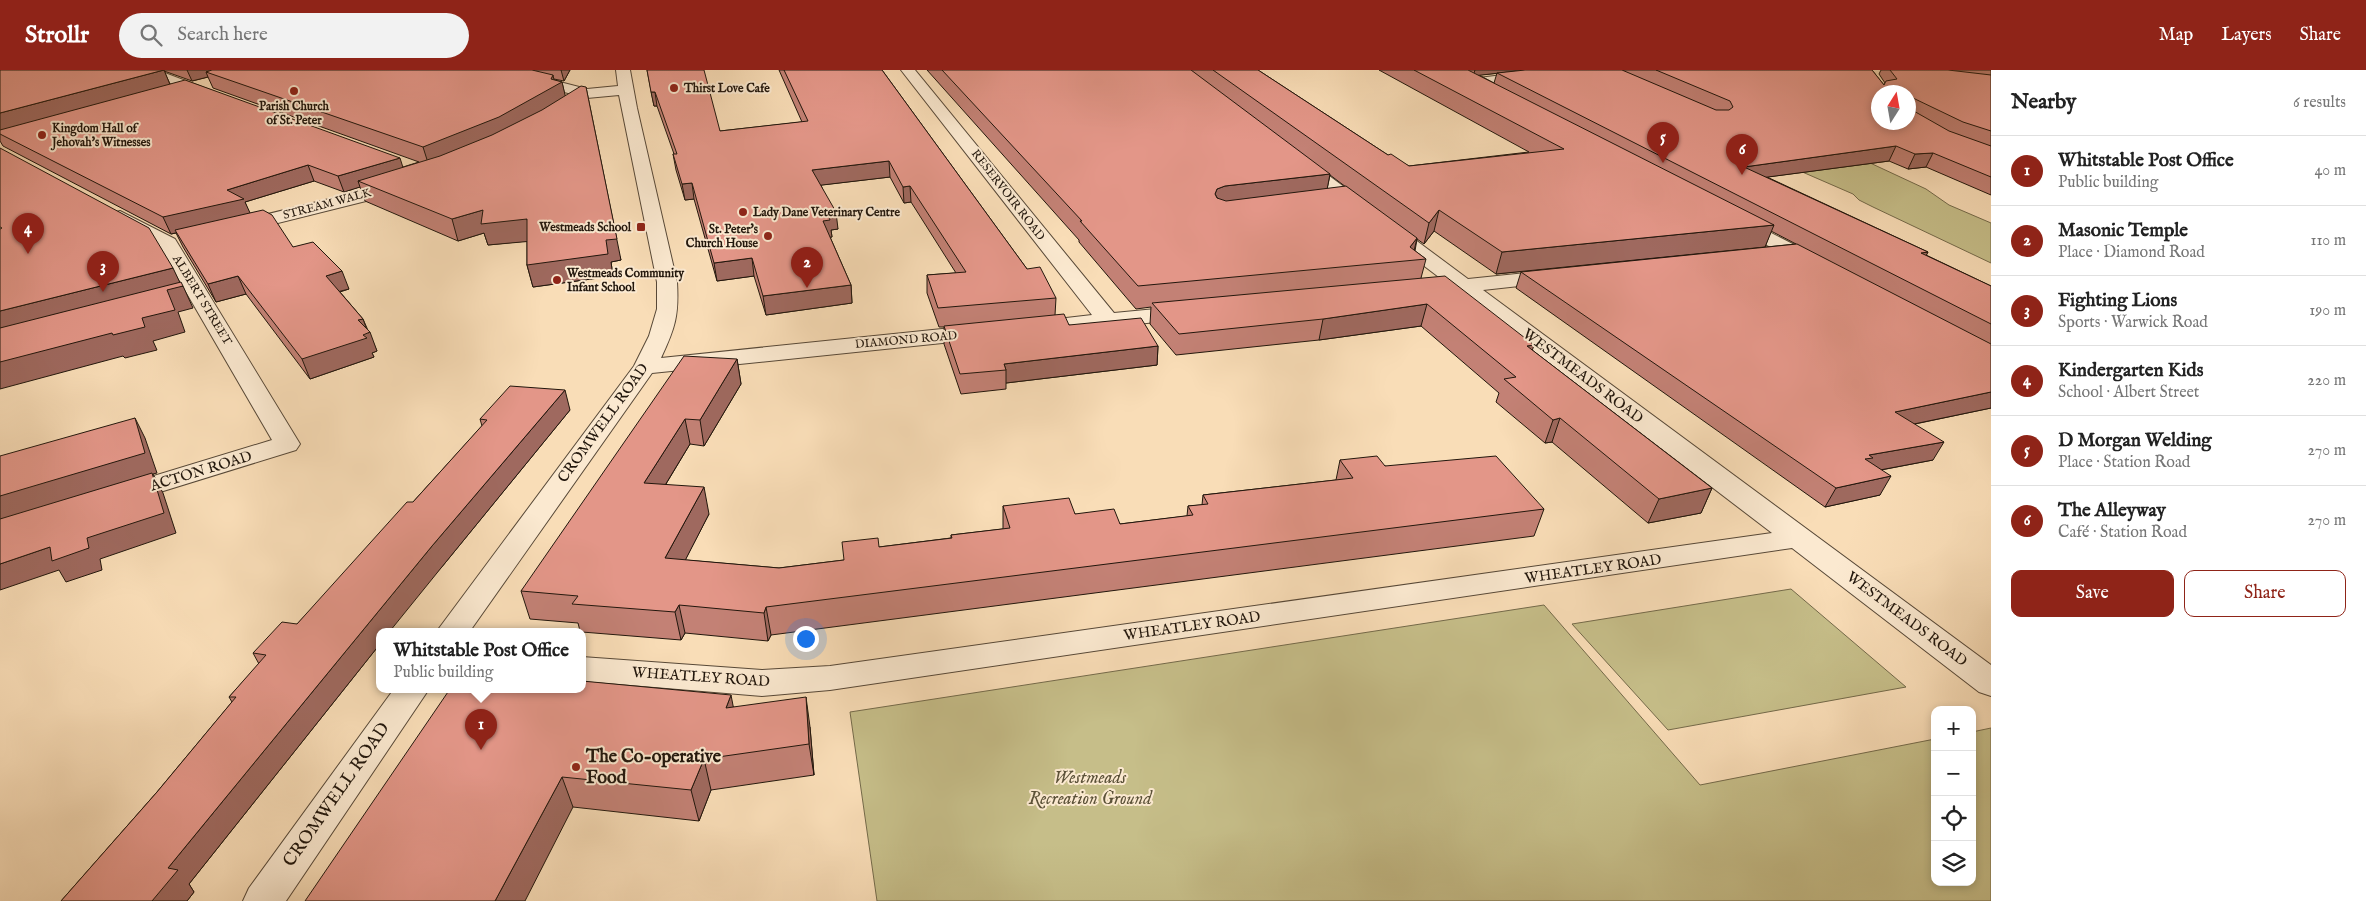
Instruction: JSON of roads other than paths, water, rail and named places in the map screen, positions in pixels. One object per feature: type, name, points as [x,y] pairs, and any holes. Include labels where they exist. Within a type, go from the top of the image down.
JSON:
[{"type":"street","points":[[144,70],[226,101]]},
{"type":"street","points":[[497,70],[587,94]]},
{"type":"street","name":"RESERVOIR ROAD","points":[[908,70],[1108,321]]},
{"type":"street","points":[[1471,83],[1577,70]]},
{"type":"street","points":[[1454,74],[1498,97]]},
{"type":"street","points":[[170,93],[217,80]]},
{"type":"street","points":[[569,107],[587,94],[625,80]]},
{"type":"street","name":"CROMWELL ROAD","points":[[455,628],[645,367],[660,336],[668,310],[667,282],[625,80]]},
{"type":"street","name":"WESTMEADS ROAD","points":[[1283,150],[1991,682]]},
{"type":"street","name":"STREAM WALK","points":[[216,232],[360,197],[411,180]]},
{"type":"street","points":[[1319,202],[1348,199]]},
{"type":"street","name":"ALBERT STREET","points":[[101,206],[178,241],[189,297],[287,444]]},
{"type":"street","points":[[1717,211],[1828,270]]},
{"type":"street","points":[[1755,256],[1793,252]]},
{"type":"street","points":[[1404,292],[1571,275]]},
{"type":"street","name":"DIAMOND ROAD","points":[[645,367],[1006,330],[1207,312]]},
{"type":"street","name":"ACTON ROAD","points":[[102,501],[287,444]]},
{"type":"street","name":"WHEATLEY ROAD","points":[[586,669],[762,684],[830,678],[1800,538]]},
{"type":"street","name":"CROMWELL ROAD","points":[[263,901],[409,693]]},
{"type":"place","name":"Thirst Love Cafe","points":[[674,88]]},
{"type":"place","name":"Parish Church of St. Peter","points":[[294,91]]},
{"type":"place","name":"Kingdom Hall of Jehovah's Witnesses","points":[[42,135]]},
{"type":"place","name":"D Morgan Welding","points":[[1663,163]]},
{"type":"place","name":"The Alleyway","points":[[1742,175]]},
{"type":"place","name":"Lady Dane Veterinary Centre","points":[[743,212]]},
{"type":"place","name":"Westmeads School","points":[[641,227]]},
{"type":"place","name":"St. Peter's Church House","points":[[768,236]]},
{"type":"place","name":"Kindergarten Kids","points":[[28,254]]},
{"type":"place","name":"Westmeads Community Infant School","points":[[557,280]]},
{"type":"place","name":"Masonic Temple","points":[[807,288]]},
{"type":"place","name":"Fighting Lions","points":[[103,292]]},
{"type":"place","name":"Whitstable Post Office","points":[[481,750]]},
{"type":"place","name":"The Co-operative Food","points":[[576,767]]},
{"type":"park label","name":"Westmeads Recreation Ground","points":[[1090,788]]}]
